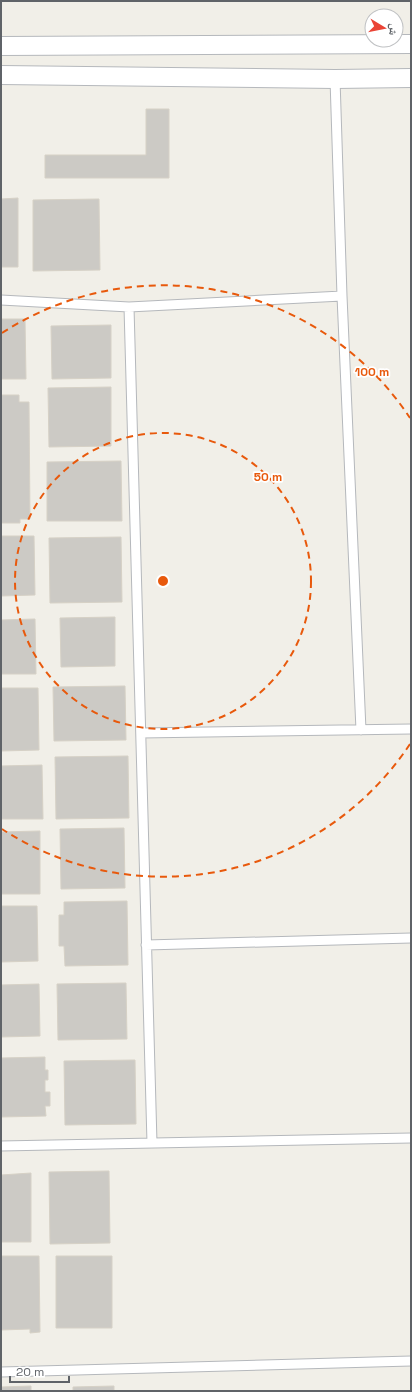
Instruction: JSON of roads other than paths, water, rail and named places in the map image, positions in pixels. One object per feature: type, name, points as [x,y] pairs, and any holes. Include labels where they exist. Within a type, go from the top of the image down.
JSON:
[{"type":"street","points":[[1,46],[411,44]]},
{"type":"street","points":[[1,75],[334,79],[411,78]]},
{"type":"lane","points":[[334,79],[361,730]]},
{"type":"lane","points":[[1,300],[129,307],[342,296]]},
{"type":"lane","points":[[129,307],[152,1143]]},
{"type":"lane","points":[[141,733],[411,729]]},
{"type":"lane","points":[[146,945],[411,938]]},
{"type":"lane","points":[[1,1146],[411,1138]]},
{"type":"lane","points":[[1,1372],[411,1361]]}]
